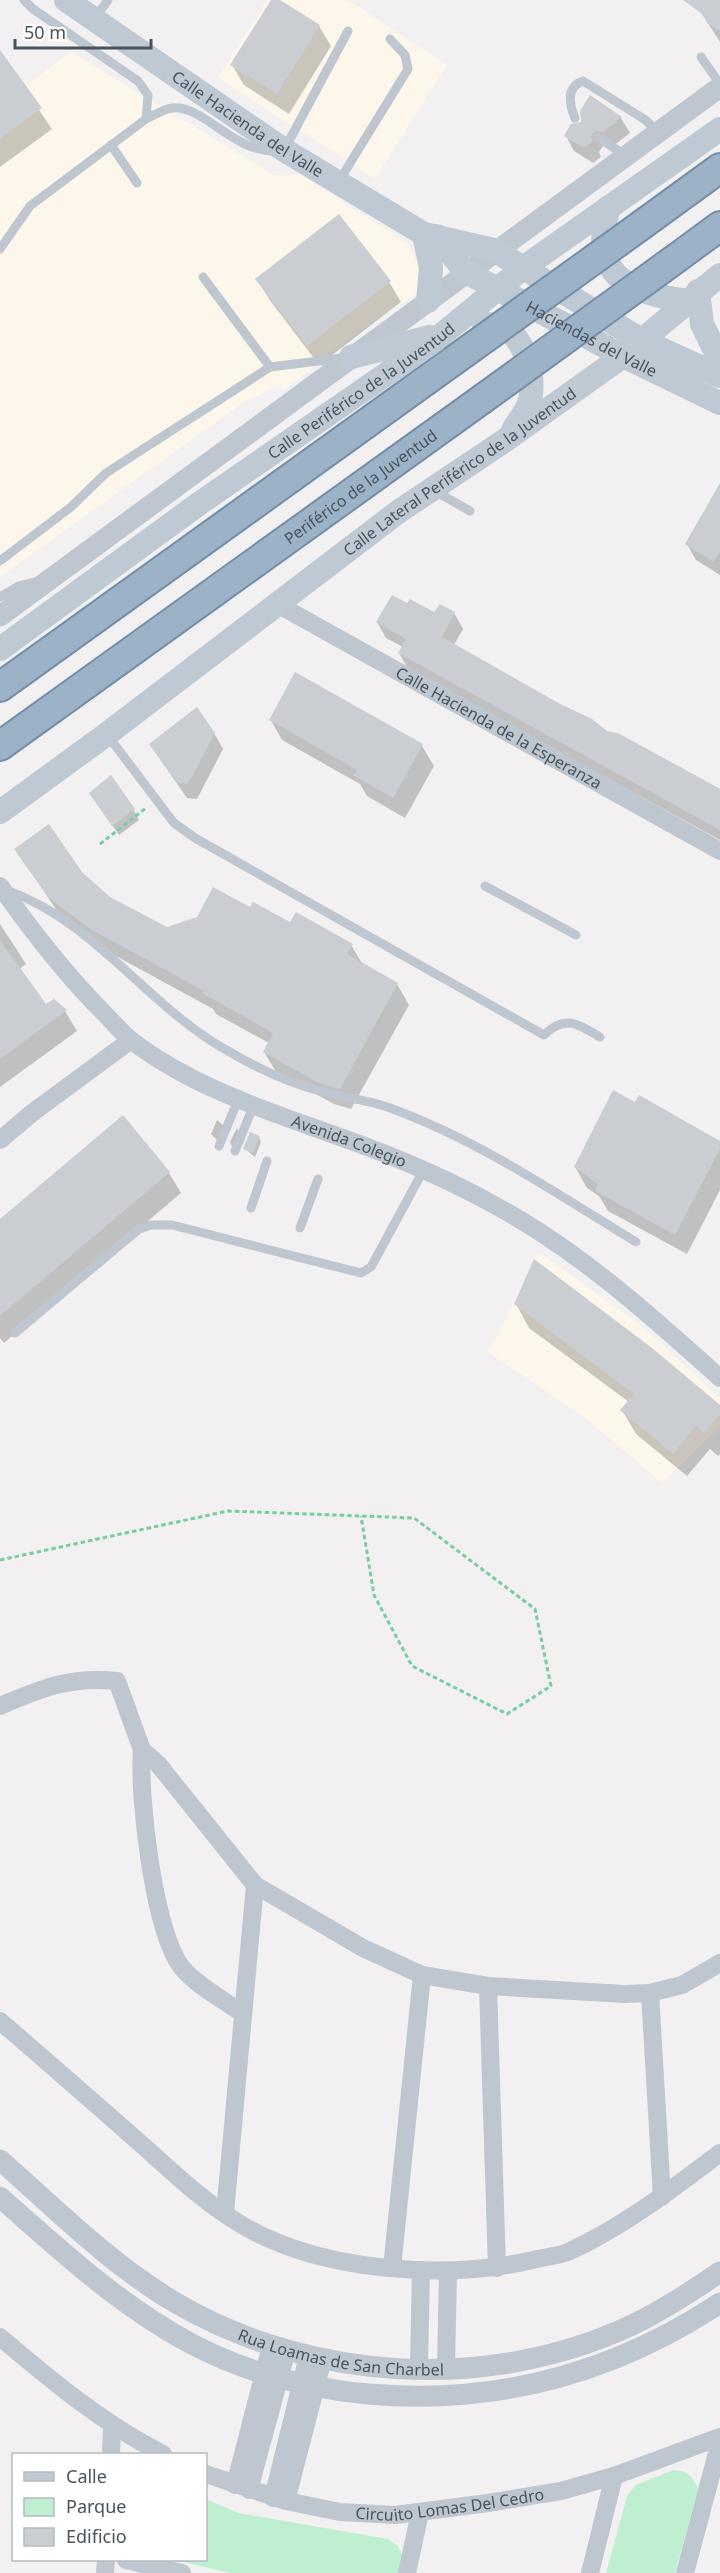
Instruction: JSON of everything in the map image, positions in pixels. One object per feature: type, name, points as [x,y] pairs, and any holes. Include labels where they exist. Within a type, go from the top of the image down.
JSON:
[{"type":"highway","points":[[0,687],[720,168]]},
{"type":"highway","name":"Periférico de la Juventud","points":[[0,746],[720,226]]},
{"type":"main road","name":"Calle Hacienda del Valle","points":[[86,6],[284,150],[338,183],[430,235],[494,250]]},
{"type":"main road","name":"Calle Periférico de la Juventud","points":[[0,649],[200,503],[442,334],[523,268],[720,129]]},
{"type":"main road","points":[[609,207],[602,227],[602,244],[614,273],[631,287],[653,296],[693,296]]},
{"type":"main road","name":"Calle Hacienda del Valle","points":[[430,235],[466,272]]},
{"type":"main road","points":[[428,301],[431,268],[430,235]]},
{"type":"main road","name":"Haciendas del Valle","points":[[494,250],[643,341],[715,381]]},
{"type":"main road","name":"Haciendas del Valle","points":[[466,272],[623,356],[715,381]]},
{"type":"main road","points":[[643,341],[720,275]]},
{"type":"main road","points":[[693,296],[715,381]]},
{"type":"main road","points":[[351,357],[472,324],[502,326],[517,340],[526,360],[532,384],[529,405],[507,439]]},
{"type":"main road","name":"Calle Lateral Periférico de la Juventud","points":[[277,604],[398,512],[507,439],[643,341]]},
{"type":"main road","points":[[0,812],[107,734],[277,604]]},
{"type":"street","points":[[0,616],[53,579],[494,250],[660,133],[720,86]]},
{"type":"street","name":"Calle Hacienda de la Esperanza","points":[[277,604],[720,850]]},
{"type":"street","name":"Avenida Colegio","points":[[1,887],[76,985],[131,1040],[191,1078],[245,1104],[343,1138],[423,1171],[499,1207],[566,1251],[658,1322],[720,1378]]},
{"type":"street","points":[[0,1140],[41,1106],[131,1040]]},
{"type":"street","points":[[0,1706],[55,1684],[88,1678],[117,1681],[142,1750],[140,1778],[156,1890],[170,1945],[183,1969],[243,2014]]},
{"type":"street","points":[[142,1750],[158,1764],[255,1885],[363,1948],[422,1975],[488,1986],[549,1992],[650,1993],[682,1985],[720,1963]]},
{"type":"street","points":[[225,2213],[255,1885]]},
{"type":"street","points":[[392,2268],[422,1975]]},
{"type":"street","points":[[488,1986],[497,2268]]},
{"type":"street","points":[[650,1993],[662,2197]]},
{"type":"street","points":[[0,2021],[185,2183],[225,2213],[263,2236],[331,2258],[392,2268],[448,2272],[497,2268],[567,2252],[662,2197],[720,2153]]},
{"type":"street","name":"Rua Loamas de San Charbel","points":[[0,2160],[87,2236],[150,2285],[205,2318],[279,2348],[315,2357],[375,2367],[446,2368],[495,2365],[581,2345],[653,2314],[720,2272]]},
{"type":"street","name":"Rua Loamas de San Charbel","points":[[0,2197],[93,2278],[136,2309],[192,2344],[271,2377],[308,2386],[388,2395],[441,2397],[536,2385],[592,2368],[640,2349],[720,2303]]},
{"type":"street","points":[[418,2368],[421,2270]]},
{"type":"street","points":[[446,2368],[448,2272]]},
{"type":"street","points":[[0,2337],[83,2406],[112,2426],[161,2453]]},
{"type":"street","points":[[242,2488],[279,2348]]},
{"type":"street","points":[[279,2499],[315,2357]]},
{"type":"street","points":[[111,2453],[112,2426]]},
{"type":"street","name":"Circuito Lomas Del Cedro","points":[[207,2474],[279,2499],[367,2515],[420,2513],[531,2497],[614,2476],[720,2437]]},
{"type":"street","points":[[255,2438],[292,2449]]},
{"type":"street","points":[[685,2573],[720,2442]]},
{"type":"street","points":[[590,2573],[614,2476]]},
{"type":"street","points":[[407,2573],[420,2513]]},
{"type":"street","points":[[134,2561],[182,2573]]},
{"type":"lane","points":[[24,0],[33,9],[138,81],[148,95],[146,119]]},
{"type":"lane","points":[[0,249],[30,206],[146,119],[171,108],[187,110],[256,149],[272,152],[284,150],[348,31]]},
{"type":"lane","points":[[338,183],[408,69],[405,55],[390,39]]},
{"type":"lane","points":[[701,57],[720,86]]},
{"type":"lane","points":[[575,118],[569,101],[574,86],[583,81],[644,119],[660,133]]},
{"type":"lane","points":[[598,137],[627,156]]},
{"type":"lane","points":[[111,145],[137,183]]},
{"type":"lane","points":[[203,277],[270,367]]},
{"type":"lane","points":[[0,561],[71,507],[106,473],[270,367],[351,357]]},
{"type":"lane","points":[[432,489],[470,511]]},
{"type":"lane","points":[[0,597],[19,586],[53,579]]},
{"type":"lane","points":[[107,734],[174,823],[195,838],[544,1035],[554,1025],[572,1023],[600,1037]]},
{"type":"lane","points":[[485,886],[576,935]]},
{"type":"lane","points":[[1,887],[46,908],[114,962],[165,1008],[201,1036],[230,1053],[322,1092],[371,1102],[439,1128],[521,1171],[636,1242]]},
{"type":"lane","points":[[219,1146],[245,1104]]},
{"type":"lane","points":[[235,1151],[245,1104]]},
{"type":"lane","points":[[251,1208],[267,1161]]},
{"type":"lane","points":[[15,1333],[139,1228],[152,1225],[172,1225],[361,1273],[371,1267],[423,1171]]},
{"type":"lane","points":[[300,1228],[318,1179]]},
{"type":"path","points":[[100,844],[157,801]]},
{"type":"path","points":[[0,1560],[228,1512],[361,1516],[414,1518],[535,1609],[551,1686],[507,1714],[412,1666],[374,1595],[361,1516]]},
{"type":"shaded area","points":[[267,0],[348,0],[447,65],[375,179],[218,78]]},
{"type":"shaded area","points":[[0,50],[26,86],[71,52],[274,175],[299,174],[408,243],[422,273],[419,292],[361,330],[285,389],[275,387],[244,402],[0,577]]},
{"type":"shaded area","points":[[539,1252],[639,1324],[720,1398],[720,1427],[662,1483],[587,1419],[488,1352]]},
{"type":"green space","points":[[673,2470],[689,2475],[698,2489],[675,2573],[606,2573],[627,2496],[636,2485]]},
{"type":"green space","points":[[207,2499],[238,2513],[388,2539],[398,2546],[403,2557],[399,2573],[230,2573],[179,2561],[207,2561]]},
{"type":"building","points":[[271,0],[280,0],[320,25],[277,94],[230,65]]},
{"type":"building","points":[[683,0],[720,0],[720,31],[707,23],[704,15]]},
{"type":"building","points":[[0,50],[42,108],[0,138]]},
{"type":"building","points":[[590,95],[622,117],[603,132],[595,131],[591,136],[593,141],[584,148],[564,136],[571,124],[581,122],[580,111]]},
{"type":"building","points":[[339,214],[391,281],[307,346],[255,279]]},
{"type":"building","points":[[720,483],[720,552],[714,562],[685,544]]},
{"type":"building","points":[[392,595],[407,603],[410,599],[434,612],[440,604],[455,612],[442,637],[560,704],[592,719],[607,731],[618,733],[720,789],[720,830],[398,653],[406,639],[376,622]]},
{"type":"building","points":[[295,672],[423,744],[393,798],[353,775],[357,770],[269,720]]},
{"type":"building","points":[[197,707],[215,733],[188,784],[177,783],[149,744]]},
{"type":"building","points":[[111,775],[135,809],[112,826],[89,793]]},
{"type":"building","points":[[49,824],[82,872],[110,897],[167,927],[197,917],[213,887],[250,907],[253,902],[290,922],[296,912],[353,944],[347,954],[398,983],[340,1089],[321,1084],[263,1052],[273,1033],[202,993],[204,991],[92,930],[48,897],[14,849]]},
{"type":"building","points":[[0,940],[46,1004],[54,999],[67,1010],[0,1059]]},
{"type":"building","points":[[613,1090],[635,1102],[639,1095],[720,1141],[720,1149],[675,1235],[595,1191],[598,1184],[574,1167]]},
{"type":"building","points":[[123,1115],[170,1172],[0,1316],[0,1219]]},
{"type":"building","points":[[250,1132],[260,1136],[253,1153],[243,1149]]},
{"type":"building","points":[[534,1259],[652,1348],[720,1405],[720,1414],[704,1433],[696,1426],[673,1454],[620,1410],[634,1394],[514,1304]]}]
